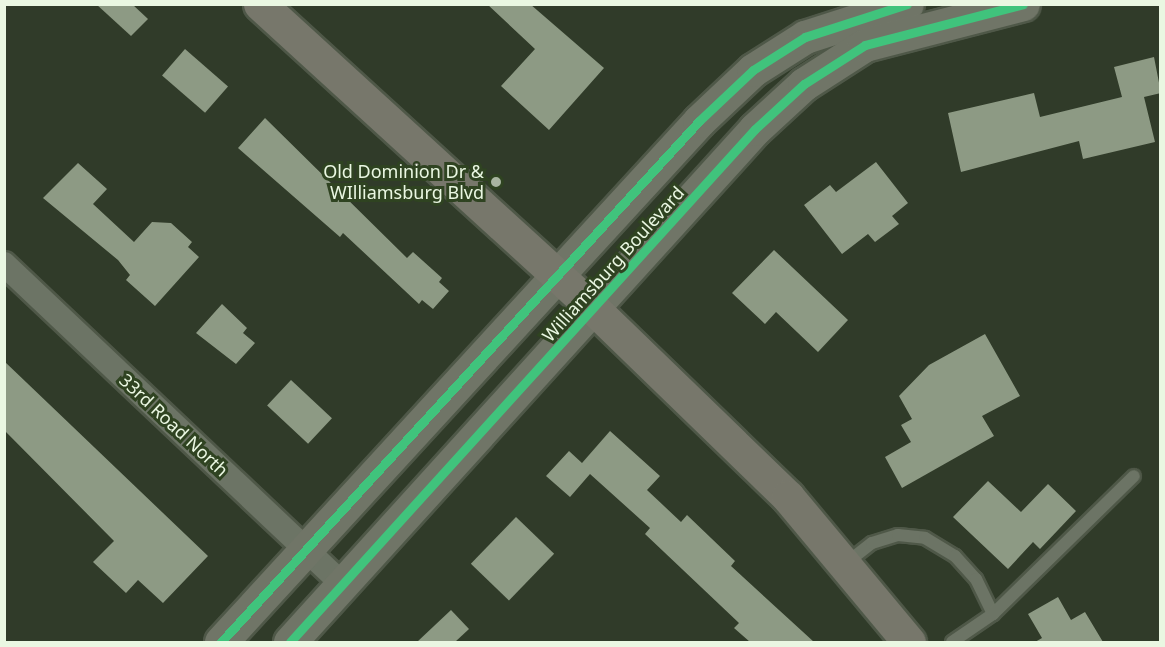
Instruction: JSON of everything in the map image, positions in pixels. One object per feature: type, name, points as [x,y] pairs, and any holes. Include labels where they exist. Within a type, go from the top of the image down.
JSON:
[{"type":"main road","points":[[260,4],[595,310],[788,497],[909,642]]},
{"type":"main road","name":"Williamsburg Boulevard","points":[[221,642],[559,278],[699,122],[753,70],[805,37],[860,22],[907,4]]},
{"type":"main road","name":"Williamsburg Boulevard","points":[[290,642],[595,310],[754,129],[804,84],[860,22],[1023,4]]},
{"type":"street","name":"33rd Road North","points":[[4,264],[343,585]]},
{"type":"lane","points":[[951,642],[993,614],[1134,476]]},
{"type":"lane","points":[[844,564],[873,543],[898,535],[925,538],[955,556],[976,579],[993,614]]},
{"type":"building","points":[[96,4],[132,4],[148,19],[131,36]]},
{"type":"building","points":[[487,4],[530,4],[604,68],[549,130],[501,86],[535,49]]},
{"type":"building","points":[[185,49],[228,86],[205,113],[162,75]]},
{"type":"building","points":[[1154,57],[1161,93],[1144,97],[1155,142],[1083,159],[1079,141],[961,172],[948,113],[1034,93],[1040,117],[1122,97],[1114,67]]},
{"type":"building","points":[[265,118],[407,258],[413,252],[442,278],[439,282],[449,291],[433,309],[422,300],[419,304],[343,233],[340,237],[238,148]]},
{"type":"building","points":[[876,162],[908,203],[892,216],[899,224],[875,242],[868,234],[842,254],[804,205],[830,185],[836,192]]},
{"type":"building","points":[[78,163],[107,189],[93,204],[134,242],[152,222],[171,223],[192,242],[188,247],[199,257],[155,306],[126,280],[130,275],[118,260],[43,198]]},
{"type":"building","points":[[774,250],[848,320],[818,352],[776,312],[765,324],[732,293]]},
{"type":"building","points":[[222,304],[247,328],[243,333],[255,343],[236,364],[196,333]]},
{"type":"building","points":[[985,334],[1020,396],[982,416],[994,436],[902,488],[885,457],[911,442],[901,425],[912,419],[899,396],[929,365]]},
{"type":"building","points":[[4,361],[208,556],[163,603],[138,580],[126,593],[93,562],[114,541],[4,430]]},
{"type":"building","points":[[291,380],[332,418],[308,444],[267,406]]},
{"type":"building","points":[[610,431],[660,476],[647,490],[681,522],[687,515],[735,561],[731,566],[814,642],[750,642],[734,628],[739,623],[645,534],[650,528],[590,474],[570,497],[546,476],[569,451],[582,463]]},
{"type":"building","points":[[988,481],[1021,512],[1048,484],[1076,511],[1040,549],[1033,542],[1008,569],[953,517]]},
{"type":"building","points":[[516,517],[554,554],[509,601],[471,564]]},
{"type":"building","points":[[1058,597],[1071,620],[1085,612],[1103,642],[1035,642],[1042,638],[1028,614]]},
{"type":"building","points":[[451,610],[469,629],[455,642],[417,642]]},
{"type":"cycle path","points":[[221,642],[699,121],[753,70],[805,37],[907,4]]},
{"type":"cycle path","points":[[290,642],[755,129],[804,84],[865,45],[1023,4]]},
{"type":"place","name":"Old Dominion Dr & WIlliamsburg Blvd","points":[[496,182]]}]
